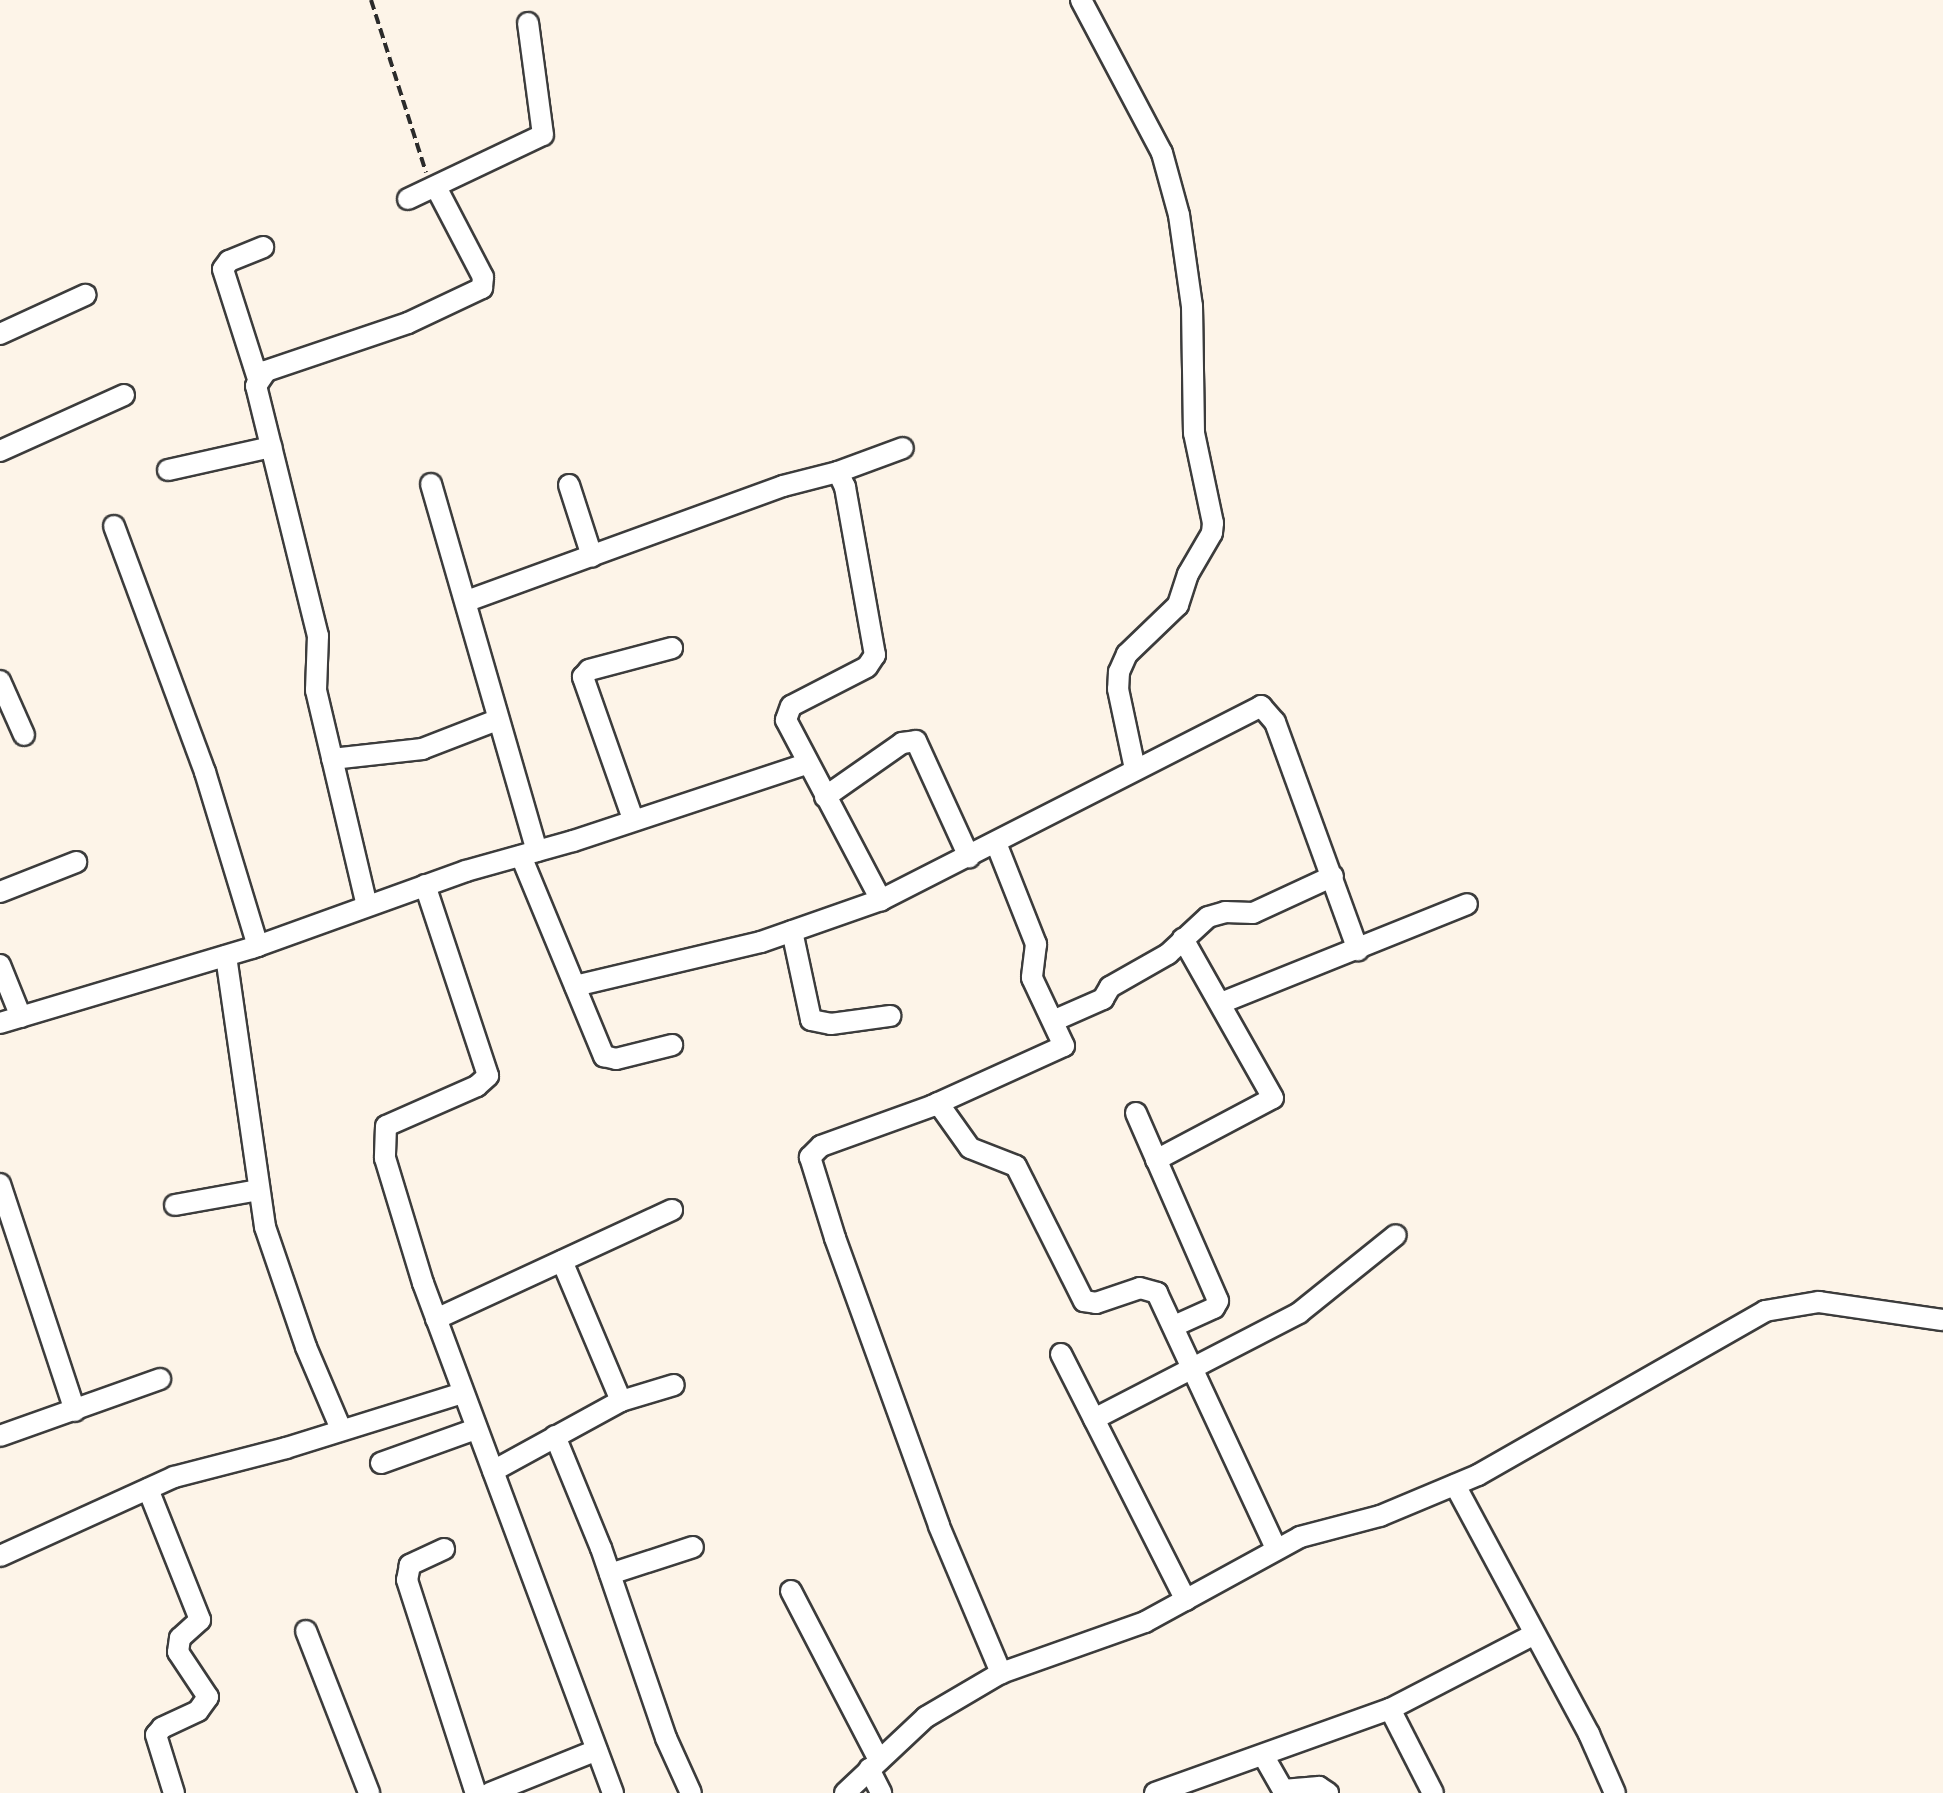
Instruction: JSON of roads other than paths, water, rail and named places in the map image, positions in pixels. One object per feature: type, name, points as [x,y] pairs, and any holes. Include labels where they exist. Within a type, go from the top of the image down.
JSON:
[{"type":"street","points":[[1081,0],[1162,153],[1179,215],[1192,306],[1194,433],[1213,523],[1212,533],[1188,574],[1178,605],[1127,654],[1120,672],[1118,689],[1135,769]]},
{"type":"street","points":[[408,199],[543,135],[528,23]]},
{"type":"street","points":[[258,378],[266,371],[408,323],[482,288],[483,277],[434,188]]},
{"type":"street","points":[[263,248],[229,261],[223,270],[258,378],[271,448],[318,636],[316,690],[367,906]]},
{"type":"street","points":[[0,334],[85,295]]},
{"type":"street","points":[[0,451],[124,395]]},
{"type":"street","points":[[168,470],[271,448]]},
{"type":"street","points":[[467,602],[801,480],[838,472],[903,448]]},
{"type":"street","points":[[838,472],[845,487],[875,656],[867,667],[787,712],[786,720],[806,764],[882,900]]},
{"type":"street","points":[[431,484],[467,602],[529,853],[604,1056],[616,1059],[672,1045]]},
{"type":"street","points":[[570,485],[592,556]]},
{"type":"street","points":[[114,526],[205,772],[258,946]]},
{"type":"street","points":[[633,819],[583,677],[589,670],[672,648]]},
{"type":"street","points":[[0,681],[24,734]]},
{"type":"street","points":[[575,986],[792,931],[882,900],[1261,706],[1275,722],[1358,950]]},
{"type":"street","points":[[332,759],[422,749],[496,720]]},
{"type":"street","points":[[824,797],[902,743],[916,742],[970,857]]},
{"type":"street","points":[[0,1023],[258,946],[425,884],[806,764]]},
{"type":"street","points":[[996,842],[1036,944],[1032,978],[1064,1041],[1058,1051],[938,1104],[822,1146],[810,1158],[835,1238],[940,1526],[1001,1673]]},
{"type":"street","points":[[0,892],[76,862]]},
{"type":"street","points":[[1053,1021],[1103,998],[1114,984],[1168,954],[1214,914],[1253,913],[1332,876]]},
{"type":"street","points":[[425,884],[488,1076],[477,1086],[395,1121],[383,1135],[385,1158],[436,1320],[613,1793]]},
{"type":"street","points":[[1221,1003],[1466,904]]},
{"type":"street","points":[[792,931],[811,1020],[830,1024],[890,1016]]},
{"type":"street","points":[[1156,1160],[1273,1098],[1183,939]]},
{"type":"street","points":[[226,956],[265,1226],[306,1348],[341,1429]]},
{"type":"street","points":[[0,965],[21,1017]]},
{"type":"street","points":[[938,1104],[970,1148],[1016,1166],[1084,1301],[1096,1304],[1150,1288],[1195,1368],[1276,1548]]},
{"type":"street","points":[[1136,1113],[1218,1301],[1214,1308],[1174,1326]]},
{"type":"street","points":[[0,1184],[8,1226],[75,1411]]},
{"type":"street","points":[[175,1205],[258,1190]]},
{"type":"street","points":[[436,1320],[672,1210]]},
{"type":"street","points":[[1094,1418],[1299,1313],[1396,1235]]},
{"type":"street","points":[[562,1261],[621,1401]]},
{"type":"street","points":[[845,1793],[926,1717],[1001,1673],[1106,1638],[1186,1600],[1300,1537],[1380,1516],[1455,1485],[1509,1459],[1764,1311],[1820,1302],[1943,1320]]},
{"type":"street","points":[[1060,1354],[1186,1600]]},
{"type":"street","points":[[0,1436],[160,1379]]},
{"type":"street","points":[[492,1472],[621,1401],[674,1385]]},
{"type":"street","points":[[0,1556],[148,1488],[202,1468],[463,1393]]},
{"type":"street","points":[[382,1463],[476,1430]]},
{"type":"street","points":[[555,1436],[610,1574],[666,1738],[691,1793]]},
{"type":"street","points":[[1455,1485],[1589,1734],[1615,1793]]},
{"type":"street","points":[[148,1488],[200,1620],[180,1638],[178,1652],[208,1697],[198,1711],[162,1728],[156,1736],[174,1793]]},
{"type":"street","points":[[610,1574],[692,1547]]},
{"type":"street","points":[[444,1549],[410,1565],[407,1580],[476,1793]]},
{"type":"street","points":[[791,1590],[874,1764],[882,1793]]},
{"type":"street","points":[[306,1631],[369,1793]]},
{"type":"street","points":[[1155,1793],[1390,1709],[1533,1635]]},
{"type":"street","points":[[1390,1709],[1434,1793]]},
{"type":"street","points":[[490,1793],[596,1750]]},
{"type":"street","points":[[1263,1756],[1283,1790],[1318,1788],[1328,1793]]}]
